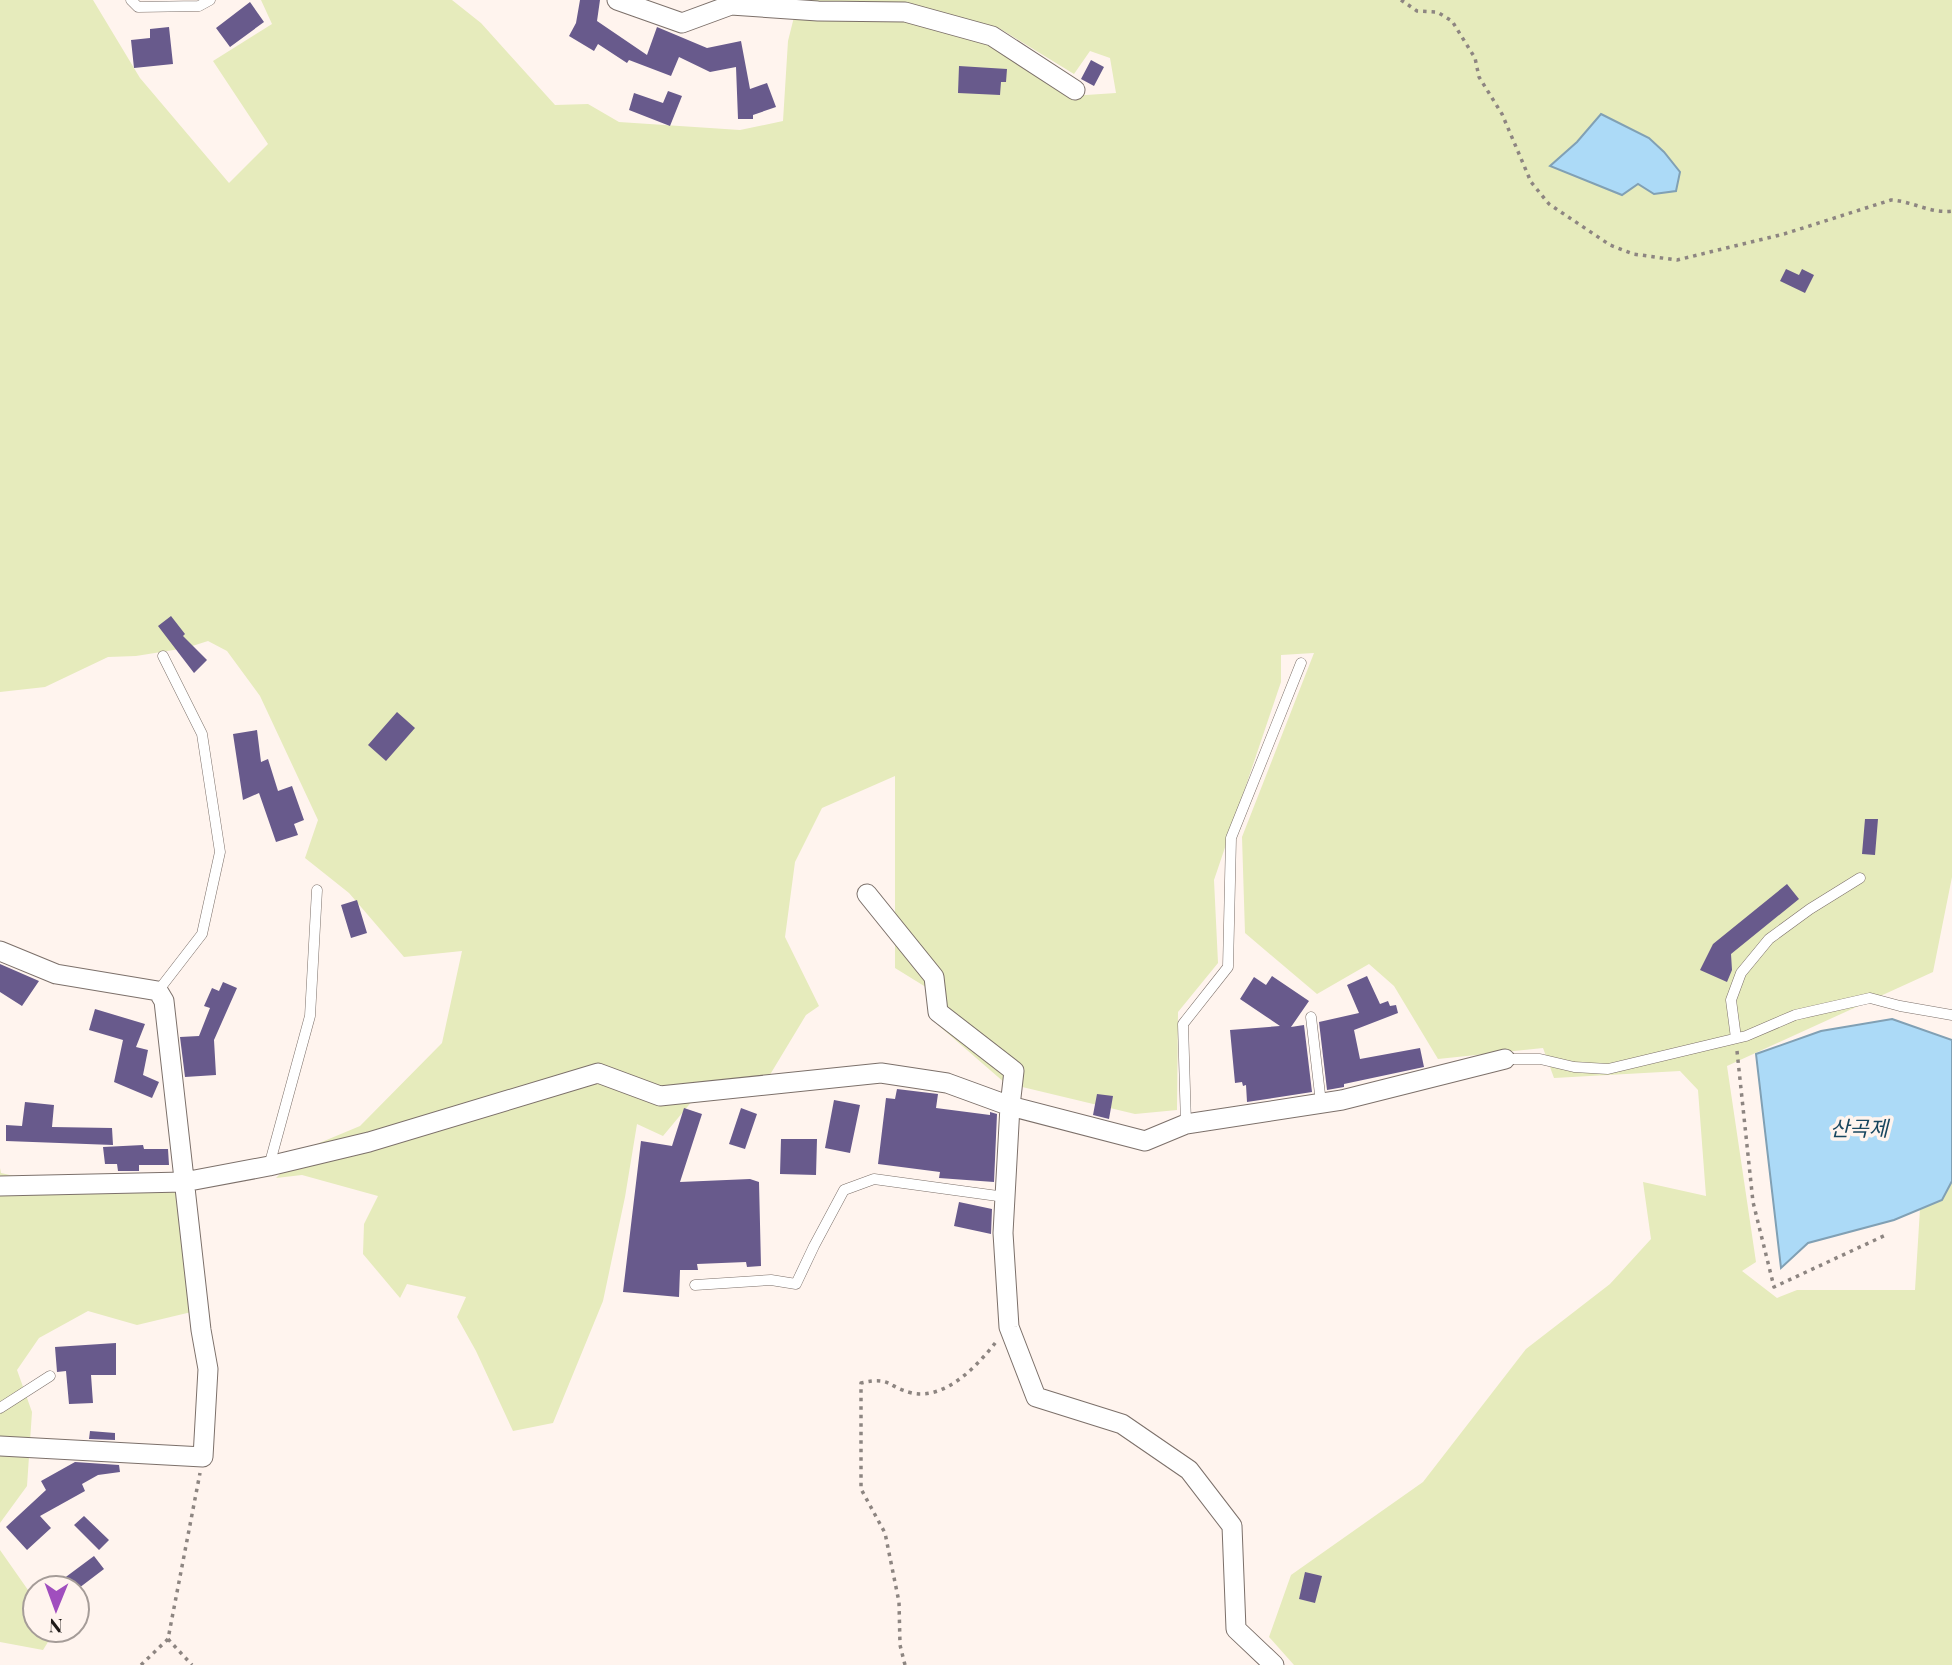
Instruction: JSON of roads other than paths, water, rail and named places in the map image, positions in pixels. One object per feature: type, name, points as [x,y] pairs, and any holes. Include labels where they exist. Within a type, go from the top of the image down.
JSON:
[{"type":"street","points":[[617,0],[682,23],[731,5],[750,3],[818,11],[905,12],[992,36],[1075,90]]},
{"type":"street","points":[[867,894],[934,977],[938,1012],[1014,1071],[1003,1233],[1009,1327],[1036,1397],[1122,1424],[1189,1471],[1231,1526],[1236,1629],[1274,1665]]},
{"type":"street","points":[[0,951],[56,974],[158,991],[164,1001],[201,1330],[208,1368],[203,1457],[0,1446]]},
{"type":"street","points":[[0,1186],[184,1182],[269,1166],[369,1142],[598,1073],[660,1096],[881,1073],[947,1083],[1010,1106],[1145,1140],[1186,1124],[1342,1100],[1505,1059]]},
{"type":"lane","points":[[131,0],[138,7],[199,6],[210,0]]},
{"type":"lane","points":[[158,991],[202,934],[220,852],[202,734],[163,656]]},
{"type":"lane","points":[[1186,1124],[1183,1024],[1228,967],[1231,838],[1301,663]]},
{"type":"lane","points":[[1735,1038],[1731,1000],[1741,972],[1769,939],[1860,878]]},
{"type":"lane","points":[[269,1166],[310,1016],[317,890]]},
{"type":"lane","points":[[1505,1059],[1540,1059],[1574,1067],[1608,1069],[1735,1038],[1794,1015],[1870,998],[1952,1015]]},
{"type":"lane","points":[[1311,1017],[1321,1103]]},
{"type":"lane","points":[[695,1285],[771,1280],[796,1284],[844,1190],[874,1179],[1005,1197]]},
{"type":"lane","points":[[0,1408],[50,1376]]},
{"type":"water","points":[[1601,114],[1649,138],[1664,152],[1680,172],[1676,191],[1654,194],[1638,184],[1622,195],[1550,166],[1577,142]]},
{"type":"water","name":"산곡제","points":[[1892,1019],[1952,1040],[1952,1181],[1942,1200],[1894,1220],[1808,1243],[1781,1268],[1756,1054],[1821,1031]]}]
